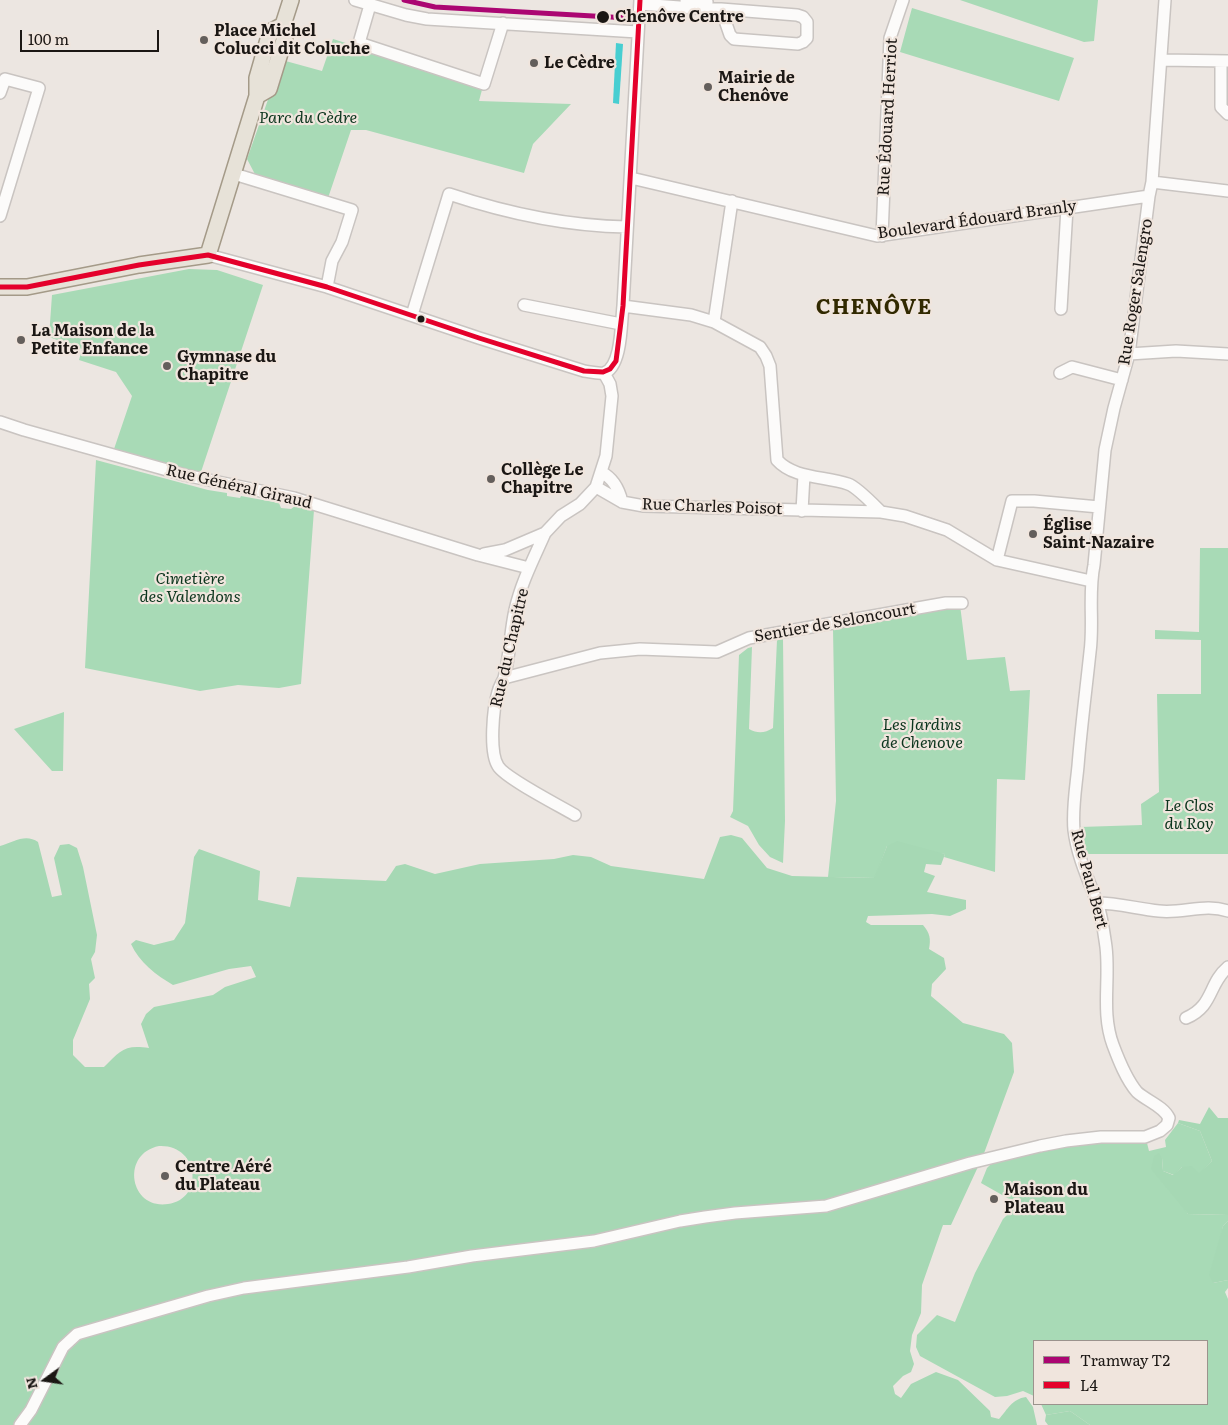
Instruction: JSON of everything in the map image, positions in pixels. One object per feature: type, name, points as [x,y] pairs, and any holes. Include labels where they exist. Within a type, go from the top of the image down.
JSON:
[{"type":"main road","points":[[0,287],[27,288],[139,265],[208,255],[257,96],[257,78],[269,36],[272,31],[283,25],[288,1]]},
{"type":"street","points":[[355,0],[427,19],[638,32]]},
{"type":"street","points":[[686,0],[707,2],[706,9]]},
{"type":"street","name":"Rue Édouard Herriot","points":[[882,236],[890,38],[903,0]]},
{"type":"street","name":"Rue Roger Salengro","points":[[1091,581],[1105,450],[1129,354],[1152,182],[1165,0]]},
{"type":"street","points":[[208,255],[327,287],[584,371],[604,372],[613,367],[616,360],[623,306],[640,2],[706,9],[721,9],[797,15],[803,17],[807,22],[807,38],[798,44],[734,39],[730,35],[721,9]]},
{"type":"street","points":[[370,5],[359,43],[484,84],[503,24]]},
{"type":"street","points":[[1161,60],[1224,61],[1221,107],[1228,114]]},
{"type":"street","points":[[0,94],[5,79],[39,88],[0,216]]},
{"type":"street","points":[[234,174],[352,210],[342,242],[332,261],[327,287]]},
{"type":"street","name":"Boulevard Édouard Branly","points":[[630,178],[877,236],[1149,196]]},
{"type":"street","points":[[1152,182],[1228,191]]},
{"type":"street","points":[[412,315],[449,194],[476,203],[545,219],[627,227]]},
{"type":"street","points":[[714,322],[732,201]]},
{"type":"street","points":[[1061,309],[1068,208]]},
{"type":"street","points":[[524,305],[621,324]]},
{"type":"street","points":[[623,306],[691,315],[714,322],[760,347],[770,366],[777,460],[782,466],[804,475],[850,484],[881,512]]},
{"type":"street","points":[[1129,354],[1176,350],[1228,354]]},
{"type":"street","points":[[1060,373],[1072,367],[1122,380]]},
{"type":"street","points":[[596,487],[606,456],[612,396],[610,384],[604,372]]},
{"type":"street","name":"Rue Général Giraud","points":[[0,422],[185,475],[294,498],[478,555],[529,568]]},
{"type":"street","points":[[601,472],[608,476],[620,491],[622,502]]},
{"type":"street","points":[[802,511],[804,475]]},
{"type":"street","name":"Rue Général Giraud","points":[[478,555],[505,550],[545,532],[561,516],[580,504],[596,487]]},
{"type":"street","name":"Rue Charles Poisot","points":[[596,487],[622,502],[644,506],[881,512],[905,516],[948,530],[997,560],[1091,581]]},
{"type":"street","points":[[997,560],[1012,501],[1034,501],[1099,507]]},
{"type":"street","name":"Rue du Chapitre","points":[[545,532],[529,568],[515,610],[504,678],[498,691],[493,738],[494,757],[498,768],[509,777],[574,815]]},
{"type":"street","name":"Rue Paul Bert","points":[[20,1425],[31,1410],[63,1347],[76,1334],[213,1295],[244,1288],[408,1268],[472,1256],[594,1241],[680,1221],[735,1213],[826,1206],[985,1159],[1082,1138],[1145,1137],[1160,1131],[1167,1125],[1168,1118],[1165,1113],[1142,1096],[1133,1086],[1120,1062],[1109,1032],[1105,1004],[1106,948],[1097,903],[1082,864],[1074,829],[1074,800],[1083,707],[1091,650],[1091,581]]},
{"type":"street","name":"Sentier de Seloncourt","points":[[504,678],[600,653],[640,648],[717,652],[750,638],[946,603],[962,603]]},
{"type":"street","points":[[1097,903],[1161,912],[1206,907],[1228,911]]},
{"type":"street","points":[[1186,1018],[1195,1014],[1206,1003],[1220,975],[1228,967]]},
{"type":"green space","points":[[960,0],[1098,0],[1094,41],[1084,42]]},
{"type":"green space","points":[[912,8],[1074,58],[1059,101],[900,52]]},
{"type":"green space","name":"Parc du Cèdre","points":[[333,39],[483,86],[479,101],[571,104],[533,144],[524,173],[366,130],[351,130],[328,198],[257,178],[247,159],[282,60],[322,71]]},
{"type":"green space","name":"Gymnase du Chapitre","points":[[189,269],[217,270],[263,285],[200,475],[114,449],[132,396],[116,372],[79,360],[82,349],[49,337],[52,295]]},
{"type":"green space","name":"Cimetière des Valendons","points":[[96,460],[208,490],[227,493],[227,496],[240,498],[241,496],[279,503],[281,508],[291,509],[295,506],[314,510],[301,684],[279,688],[238,685],[200,691],[85,668]]},
{"type":"green space","name":"Le Clos du Roy","points":[[1200,548],[1228,548],[1228,854],[1086,854],[1080,827],[1142,825],[1141,804],[1159,792],[1157,694],[1201,694],[1201,640],[1155,639],[1155,630],[1199,632]]},
{"type":"green space","name":"Les Jardins de Chenove","points":[[960,605],[967,660],[1005,657],[1010,691],[1030,690],[1025,780],[997,779],[995,872],[944,857],[945,854],[887,846],[875,878],[828,877],[836,801],[833,629]]},
{"type":"green space","points":[[783,639],[785,821],[783,863],[770,857],[759,845],[748,826],[730,817],[733,811],[739,655],[752,647],[749,729],[758,732],[767,731],[773,728],[777,640]]},
{"type":"green space","points":[[64,712],[63,771],[52,771],[14,729]]},
{"type":"green space","points":[[731,835],[742,838],[767,868],[792,876],[874,878],[887,846],[897,841],[945,854],[941,865],[926,864],[924,872],[935,876],[927,892],[966,900],[966,909],[950,916],[932,914],[868,916],[866,922],[871,925],[923,925],[929,936],[929,949],[944,958],[946,969],[932,984],[931,996],[963,1023],[1004,1034],[1012,1043],[1014,1072],[983,1156],[951,1225],[943,1225],[922,1285],[921,1313],[912,1335],[910,1351],[914,1364],[911,1372],[903,1376],[893,1386],[895,1394],[901,1398],[911,1384],[936,1372],[958,1380],[990,1411],[991,1417],[999,1419],[1014,1402],[1026,1397],[1033,1407],[1037,1425],[0,1425],[0,846],[24,838],[33,839],[38,842],[52,897],[62,895],[54,858],[60,845],[69,844],[77,848],[83,867],[97,935],[95,952],[91,959],[95,978],[89,984],[90,999],[73,1040],[73,1055],[85,1067],[104,1067],[123,1050],[134,1047],[149,1048],[141,1024],[146,1014],[154,1007],[213,995],[225,987],[256,977],[251,966],[229,969],[173,985],[149,968],[134,951],[131,944],[136,940],[154,945],[174,940],[185,923],[194,857],[199,849],[260,871],[258,900],[290,907],[297,877],[386,881],[396,866],[405,864],[435,874],[480,864],[554,859],[573,855],[591,857],[611,866],[704,879],[720,837]],"holes":[[[159,1146],[172,1148],[182,1154],[189,1162],[192,1172],[192,1183],[188,1193],[180,1200],[168,1204],[155,1204],[145,1199],[138,1190],[135,1180],[135,1169],[139,1159],[147,1151]]]},
{"type":"green space","points":[[1209,1107],[1218,1118],[1228,1118],[1228,1215],[1188,1214],[1151,1169],[1154,1156],[1159,1153],[1162,1158],[1163,1171],[1173,1175],[1182,1167],[1191,1166],[1199,1173],[1212,1161],[1200,1131],[1178,1123],[1179,1120],[1200,1124]]},
{"type":"green space","points":[[1178,1123],[1200,1131],[1212,1161],[1199,1174],[1182,1167],[1174,1175],[1163,1171],[1162,1158],[1154,1156],[1188,1214],[1228,1215],[1228,1221],[1223,1226],[1213,1283],[1228,1280],[1228,1288],[1225,1292],[1228,1299],[1228,1425],[1090,1425],[1070,1411],[1046,1415],[1041,1405],[1208,1405],[1208,1340],[1033,1340],[1033,1396],[1023,1391],[1007,1396],[995,1397],[920,1356],[916,1347],[917,1335],[937,1315],[955,1322],[975,1273],[1003,1219],[1018,1204],[981,1183],[987,1168],[991,1164],[1075,1143],[1147,1143],[1149,1151],[1166,1147],[1165,1140]]},
{"type":"green space","points":[[1228,1221],[1228,1280],[1213,1283],[1209,1275],[1223,1226]]},
{"type":"green space","points":[[1070,1411],[1090,1425],[1048,1425],[1045,1421],[1046,1415]]},
{"type":"water","points":[[616,43],[623,44],[619,104],[613,103]]},
{"type":"tram line","name":"T2","points":[[404,0],[435,7],[628,18]]},
{"type":"transit line","name":"L4","points":[[0,287],[27,287],[139,265],[208,255],[327,287],[584,371],[603,372],[610,369],[616,361],[623,306],[640,0]]},
{"type":"place","name":"Chenôve Centre","points":[[603,17]]},
{"type":"place","name":"Place Michel Colucci dit Coluche","points":[[204,40]]},
{"type":"place","name":"Le Cèdre","points":[[534,63]]},
{"type":"place","name":"Mairie de Chenôve","points":[[708,87]]},
{"type":"place","name":"La Maison de la Petite Enfance","points":[[21,340]]},
{"type":"place","name":"Gymnase du Chapitre","points":[[167,366]]},
{"type":"place","name":"Collège Le Chapitre","points":[[491,479]]},
{"type":"place","name":"Église Saint-Nazaire","points":[[1033,534]]},
{"type":"place","name":"Centre Aéré du Plateau","points":[[165,1176]]},
{"type":"place","name":"Maison du Plateau","points":[[994,1199]]},
{"type":"district","name":"CHENÔVE","points":[[874,308]]}]
